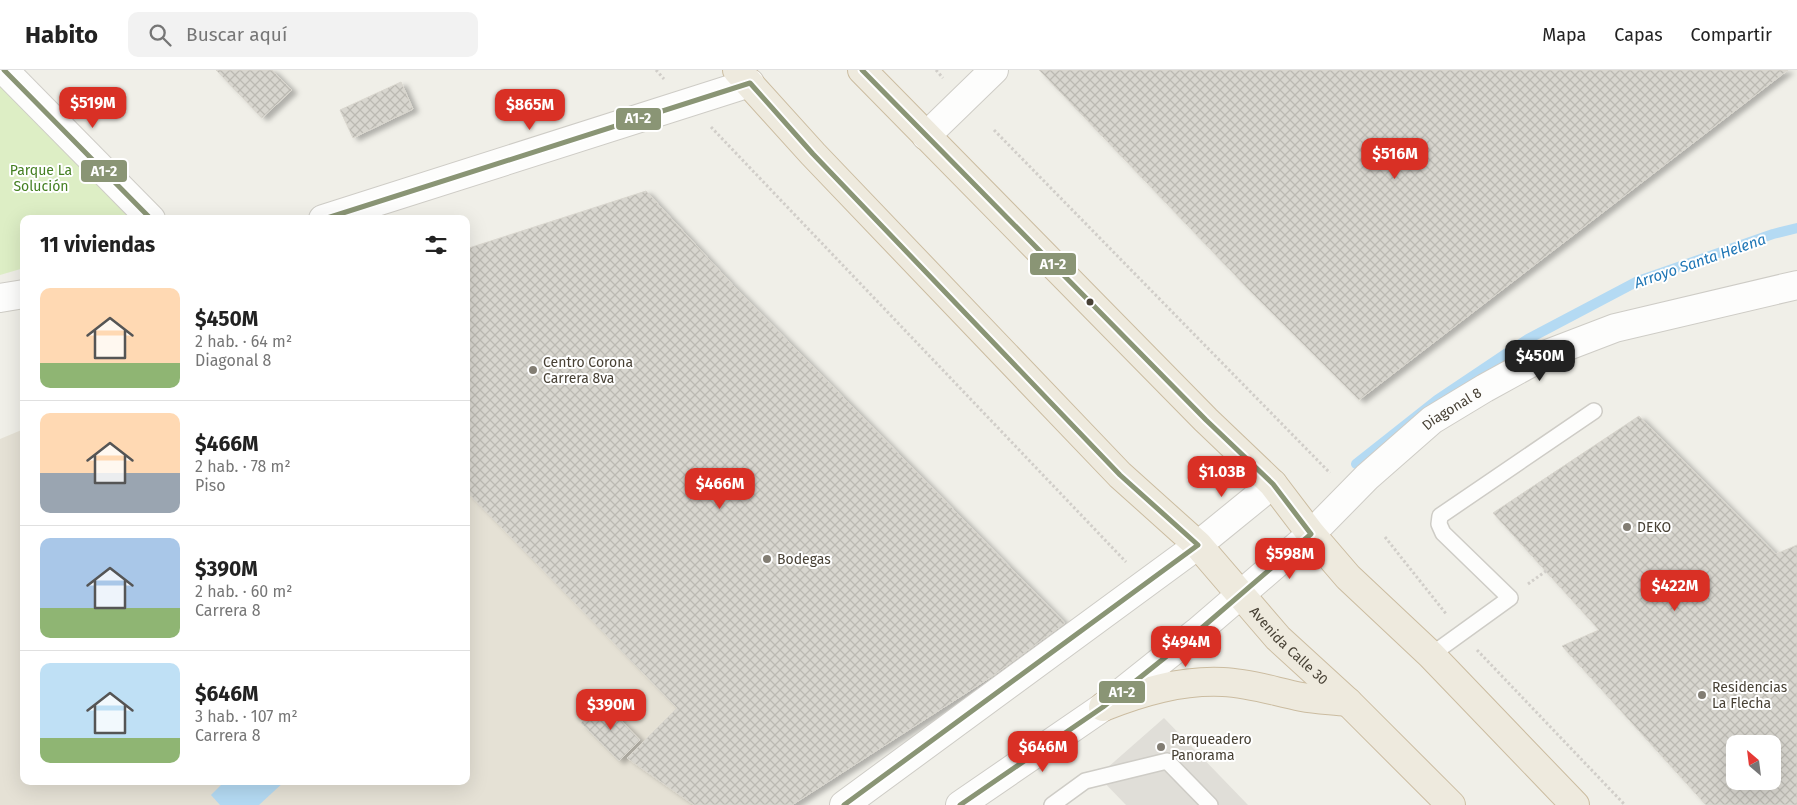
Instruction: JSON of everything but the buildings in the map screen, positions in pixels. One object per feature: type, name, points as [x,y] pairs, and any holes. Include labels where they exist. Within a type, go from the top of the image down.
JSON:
[{"type":"highway","points":[[862,70],[1273,484],[1311,534],[1348,577],[1431,655],[1575,805]]},
{"type":"highway","name":"Avenida Calle 30","points":[[744,76],[813,154],[1120,475],[1198,545],[1278,638],[1348,702],[1451,805]]},
{"type":"highway","points":[[1103,707],[1130,696],[1158,688],[1222,682],[1265,688],[1302,697],[1348,702]]},
{"type":"street","points":[[4,70],[147,215]]},
{"type":"street","points":[[926,136],[994,70]]},
{"type":"street","points":[[335,215],[744,76]]},
{"type":"street","name":"Diagonal 8","points":[[960,805],[1103,707],[1197,632],[1311,534],[1367,477],[1432,420],[1484,388],[1547,354],[1615,328],[1797,285]]},
{"type":"street","points":[[0,298],[20,295]]},
{"type":"street","points":[[844,805],[1198,545],[1273,484]]},
{"type":"lane","points":[[1431,655],[1510,598],[1443,532],[1439,524],[1440,516],[1594,411]]},
{"type":"lane","points":[[1052,805],[1085,781],[1168,761],[1210,805]]},
{"type":"path","points":[[705,122],[1127,562]]},
{"type":"path","points":[[994,130],[1330,474]]},
{"type":"path","points":[[1385,537],[1461,633],[1625,805]]},
{"type":"shaded area","points":[[20,431],[20,785],[470,785],[470,495],[771,805],[0,805],[0,439]]},
{"type":"shaded area","name":"Parqueadero Panorama","points":[[1164,718],[1248,805],[1126,805],[1098,776]]},
{"type":"green space","name":"Parque La Solución","points":[[0,82],[136,215],[20,215],[20,269],[0,275]]},
{"type":"water","points":[[221,785],[281,785],[259,805],[220,805],[211,795]]},
{"type":"waterway","name":"Arroyo Santa Helena","points":[[1356,464],[1437,400],[1528,339],[1638,281],[1773,234],[1797,228]]},
{"type":"transit line","name":"A1-2","points":[[4,70],[147,215]]},
{"type":"transit line","name":"A1-2","points":[[862,70],[1206,420],[1273,484],[1311,534],[1197,632],[1103,707],[960,805]]},
{"type":"transit line","name":"A1-2","points":[[337,215],[750,83],[813,154],[1120,475],[1198,545],[844,805]]},
{"type":"place","name":"Centro Corona Carrera 8va","points":[[533,370]]},
{"type":"place","name":"DEKO","points":[[1627,527]]},
{"type":"place","name":"Bodegas","points":[[767,559]]},
{"type":"place","name":"Residencias La Flecha","points":[[1702,695]]},
{"type":"place","name":"Parqueadero Panorama","points":[[1161,747]]}]
